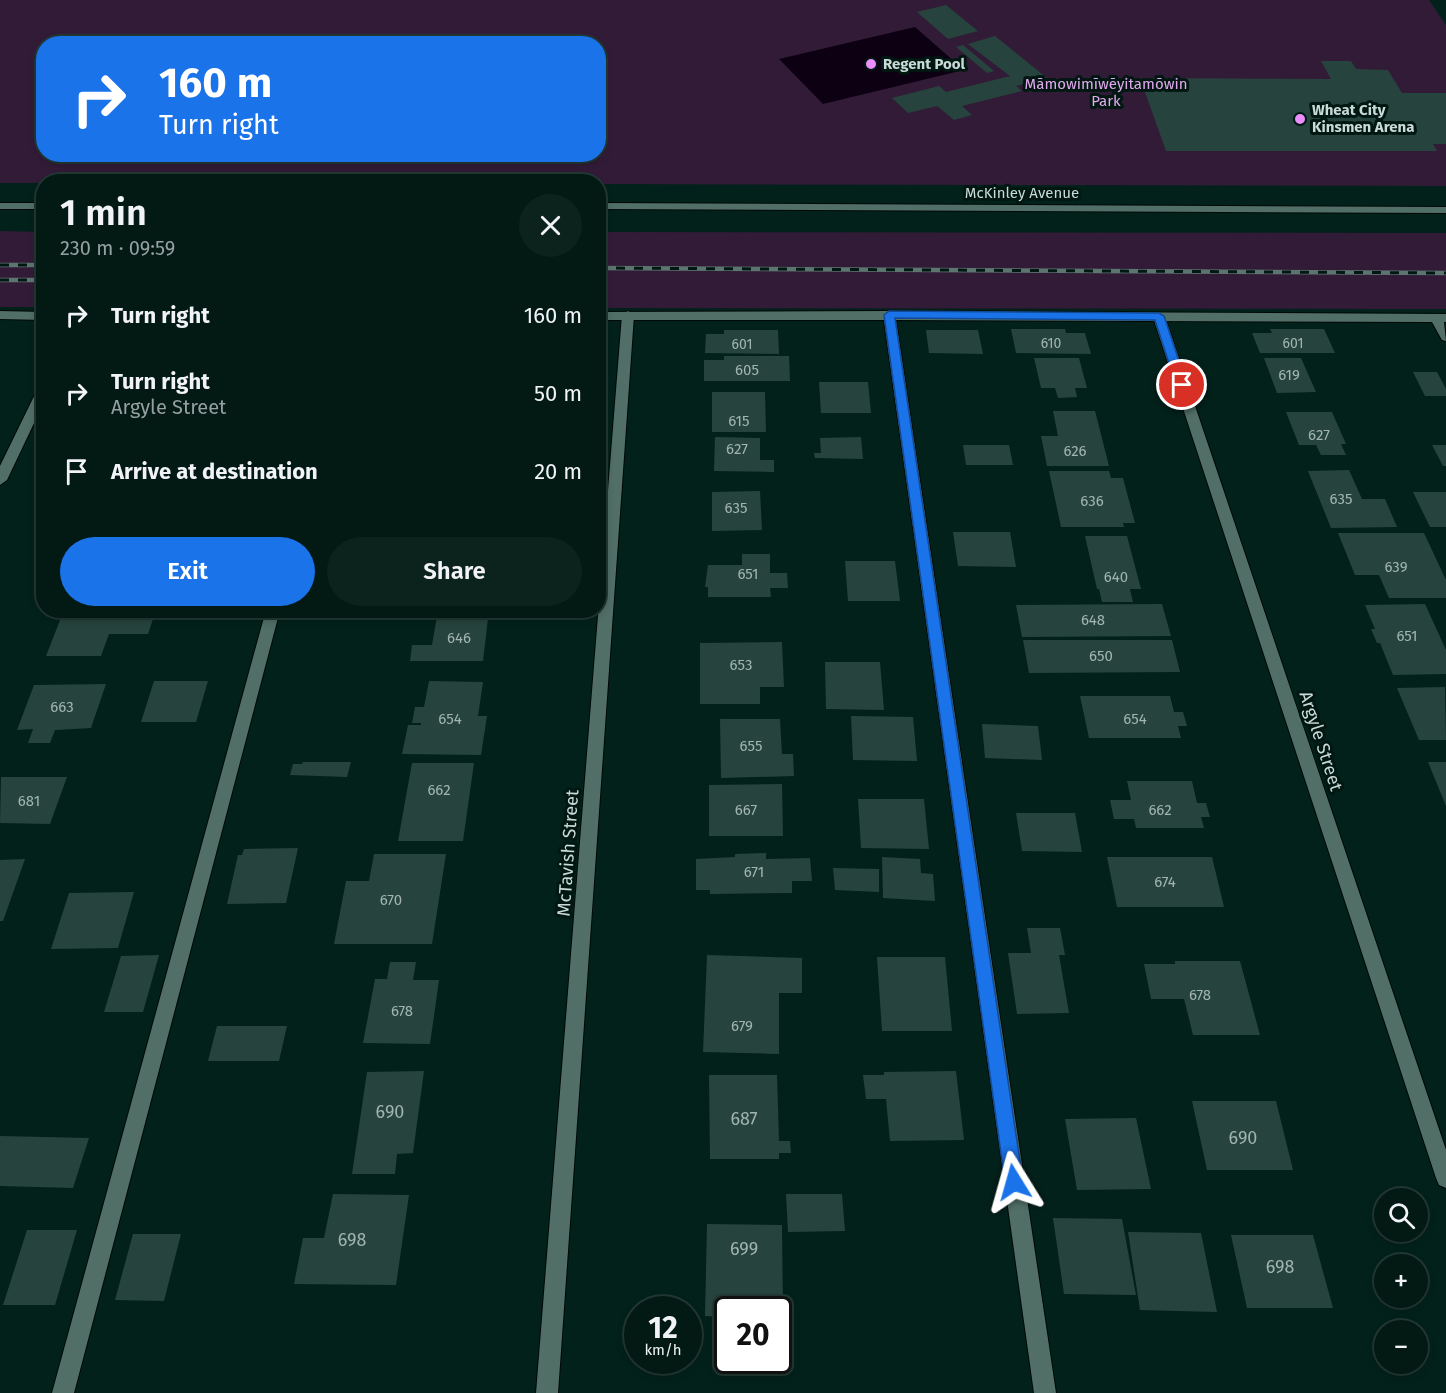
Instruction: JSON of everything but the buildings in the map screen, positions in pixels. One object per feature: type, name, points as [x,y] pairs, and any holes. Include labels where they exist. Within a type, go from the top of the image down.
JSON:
[{"type":"street","points":[[0,206],[36,206]]},
{"type":"street","name":"McKinley Avenue","points":[[606,206],[1446,210]]},
{"type":"street","points":[[0,315],[36,316]]},
{"type":"street","points":[[606,315],[1441,318],[1446,337]]},
{"type":"street","name":"McTavish Street","points":[[606,598],[627,315]]},
{"type":"street","points":[[889,315],[1045,1393]]},
{"type":"street","name":"Argyle Street","points":[[1159,316],[1446,1178]]},
{"type":"street","points":[[0,480],[36,405]]},
{"type":"street","points":[[63,1393],[271,618]]},
{"type":"street","name":"McTavish Street","points":[[547,1393],[605,618]]},
{"type":"green space","name":"Māmowimīwēyitamōwin Park","points":[[0,0],[1429,0],[1446,25],[1446,186],[606,184],[606,174],[36,174],[36,183],[0,183]]},
{"type":"green space","points":[[0,231],[36,232],[36,307],[0,307]]},
{"type":"green space","points":[[606,232],[1446,233],[1446,309],[606,308]]},
{"type":"shaded area","name":"Regent Pool","points":[[915,27],[964,70],[823,104],[779,59]]},
{"type":"railway","points":[[0,265],[36,265]]},
{"type":"railway","points":[[606,268],[1446,273]]},
{"type":"railway","points":[[0,280],[36,280]]},
{"type":"place","name":"Regent Pool","points":[[871,64]]},
{"type":"place","name":"Wheat City Kinsmen Arena","points":[[1300,119]]},
{"type":"route","points":[[1014,1182],[889,315],[1159,316],[1182,385]]}]
